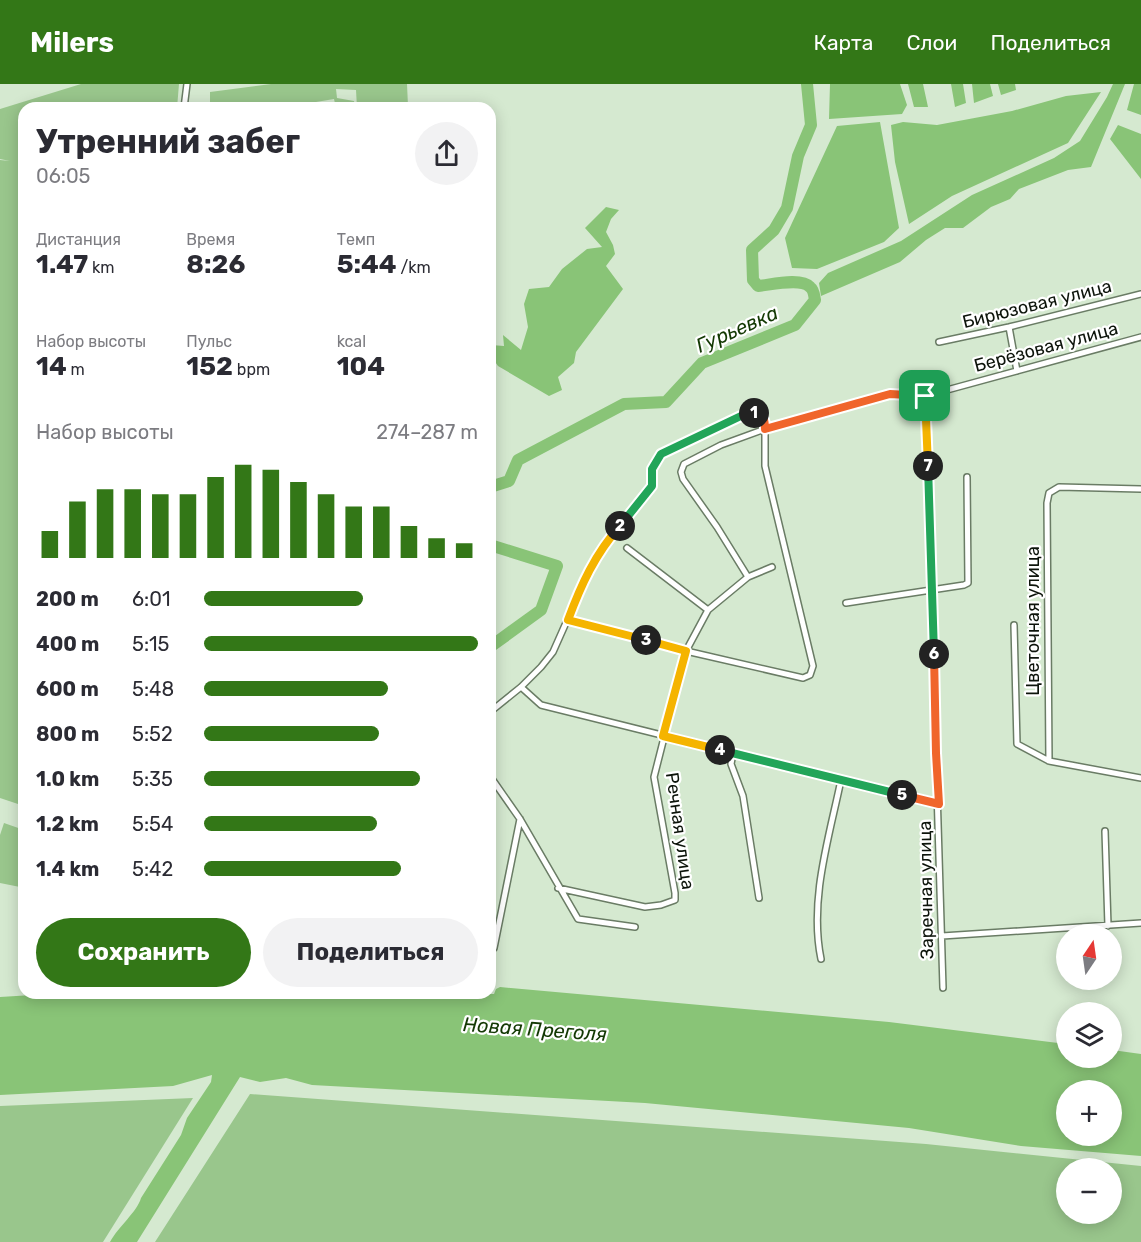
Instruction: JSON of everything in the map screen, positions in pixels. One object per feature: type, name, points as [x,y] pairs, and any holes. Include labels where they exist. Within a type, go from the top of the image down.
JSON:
[{"type":"street","points":[[185,102],[187,84]]},
{"type":"street","name":"Бирюзовая улица","points":[[939,342],[1141,294]]},
{"type":"street","points":[[1009,327],[1017,371]]},
{"type":"street","name":"Берёзовая улица","points":[[748,577],[717,527],[683,479],[681,472],[684,464],[721,445],[765,429],[890,394],[925,396],[1141,337]]},
{"type":"street","name":"Заречная улица","points":[[925,396],[944,988]]},
{"type":"street","points":[[496,707],[521,687],[553,652],[593,562],[610,537],[647,494],[652,486],[652,469],[661,454],[750,413],[760,414],[763,417],[765,429],[765,466],[813,666],[810,675],[803,678],[686,651],[568,620]]},
{"type":"street","points":[[846,603],[968,583],[967,477]]},
{"type":"street","name":"Цветочная улица","points":[[1049,761],[1048,493],[1059,487],[1141,489]]},
{"type":"street","points":[[627,548],[708,610],[748,577],[772,567]]},
{"type":"street","name":"Речная улица","points":[[558,888],[645,907],[675,900],[654,777],[686,651],[708,610]]},
{"type":"street","points":[[1014,625],[1017,744],[1049,761],[1141,778]]},
{"type":"street","points":[[521,687],[542,705],[939,804]]},
{"type":"street","points":[[733,753],[731,764],[743,796],[759,898]]},
{"type":"street","points":[[821,959],[816,937],[820,882],[841,780]]},
{"type":"street","points":[[496,785],[520,819],[578,919],[635,927]]},
{"type":"street","points":[[496,938],[520,819]]},
{"type":"street","points":[[1106,831],[1108,924]]},
{"type":"street","points":[[1122,925],[1141,923]]},
{"type":"street","points":[[942,936],[1056,929]]},
{"type":"shaded area","points":[[81,84],[179,84],[178,102],[23,102]]},
{"type":"shaded area","points":[[271,84],[407,84],[408,102],[357,102],[356,90],[336,89],[337,98],[354,102],[335,102],[334,99],[316,102],[210,102],[210,92]]},
{"type":"shaded area","points":[[18,103],[18,804],[0,798],[0,160],[10,161],[0,159],[0,109]]},
{"type":"shaded area","points":[[4,823],[18,828],[18,887],[0,883],[0,835]]},
{"type":"shaded area","points":[[250,1094],[926,1144],[1063,1158],[1056,1158],[1056,1224],[1122,1224],[1122,1164],[1141,1166],[1141,1242],[155,1242]]},
{"type":"shaded area","points":[[193,1098],[103,1242],[0,1242],[0,1106]]},
{"type":"water","points":[[830,84],[900,84],[907,105],[902,114],[829,119]]},
{"type":"water","points":[[908,84],[923,84],[928,107],[914,107]]},
{"type":"water","points":[[951,84],[963,84],[966,103],[955,107]]},
{"type":"water","points":[[972,84],[990,84],[993,96],[974,103]]},
{"type":"water","points":[[998,84],[1015,84],[1016,90],[1001,95]]},
{"type":"water","points":[[1113,84],[1125,84],[1091,167],[1068,170],[1019,189],[1010,199],[991,207],[963,228],[945,228],[926,240],[900,262],[821,296],[819,283],[828,273],[901,241],[972,195],[1054,158],[1080,141]]},
{"type":"water","points":[[1134,84],[1141,84],[1141,115],[1127,110]]},
{"type":"water","points":[[1101,92],[1068,143],[952,196],[909,224],[895,162],[891,125],[903,122],[937,125],[1012,111],[1066,96]]},
{"type":"water","points":[[880,122],[899,228],[884,242],[817,269],[792,268],[785,238],[837,126]]},
{"type":"water","points":[[1118,125],[1141,134],[1141,179],[1110,139]]},
{"type":"water","points":[[606,207],[619,210],[611,219],[606,232],[615,254],[606,266],[623,289],[576,352],[574,363],[558,377],[562,390],[549,396],[498,366],[496,345],[504,346],[503,335],[521,350],[528,327],[524,304],[529,289],[549,287],[562,269],[587,249],[602,247],[585,228]]},
{"type":"water","name":"Новая Преголя","points":[[500,987],[889,1022],[1056,1043],[1056,1068],[1122,1068],[1122,1051],[1141,1054],[1141,1156],[1021,1146],[909,1128],[645,1103],[312,1085],[286,1078],[260,1082],[240,1077],[137,1242],[110,1242],[136,1209],[181,1135],[187,1118],[211,1082],[212,1075],[173,1086],[0,1095],[0,997],[18,996],[18,999],[496,999],[496,989]]},
{"type":"waterway","name":"Гурьевка","points":[[496,485],[509,481],[518,460],[624,404],[666,402],[702,363],[795,325],[815,300],[810,287],[800,282],[758,286],[753,280],[752,250],[774,230],[787,208],[798,156],[811,125],[807,84]]},
{"type":"waterway","name":"Гурьевка","points":[[496,547],[557,566],[541,610],[496,643]]},
{"type":"route","points":[[890,394],[925,396],[939,804],[663,736],[686,651],[568,620],[593,562],[610,537],[652,486],[652,469],[661,454],[750,413],[760,414],[763,417],[765,429],[890,394]]}]
